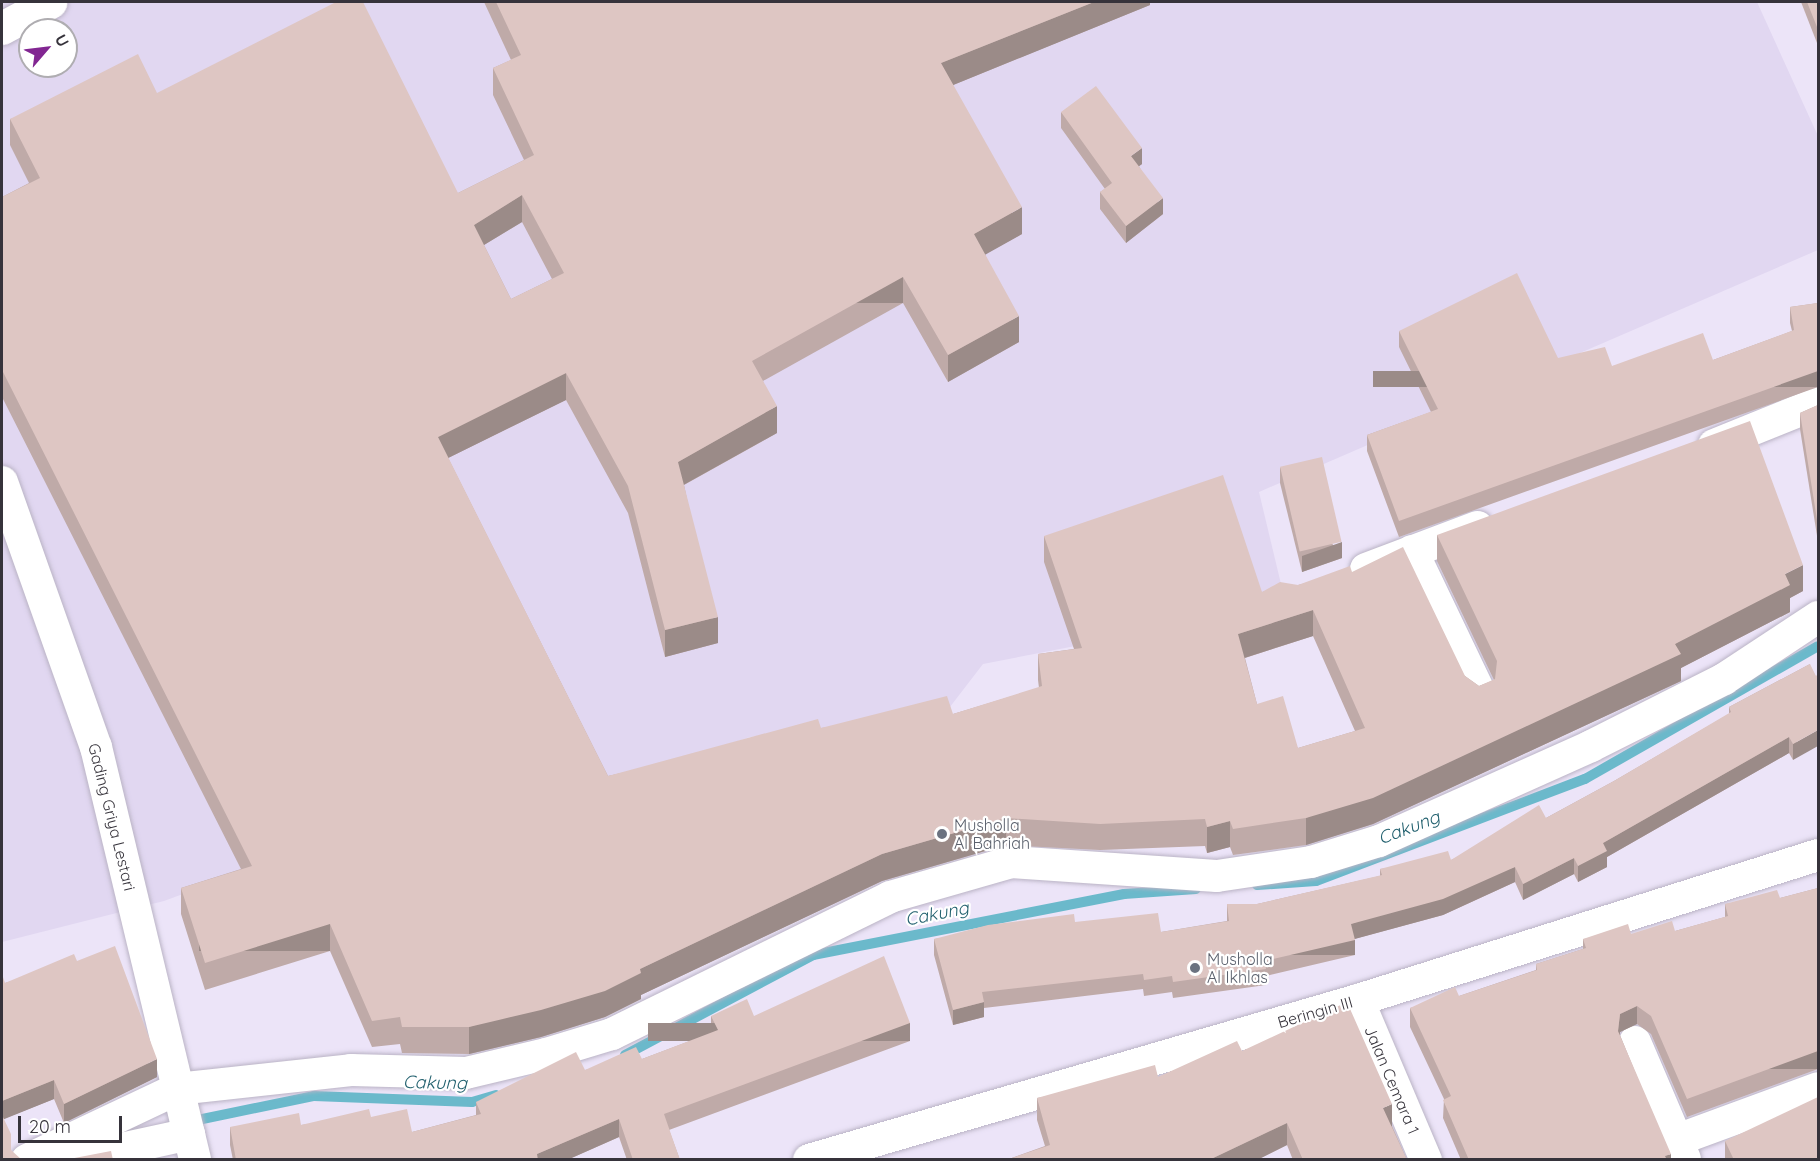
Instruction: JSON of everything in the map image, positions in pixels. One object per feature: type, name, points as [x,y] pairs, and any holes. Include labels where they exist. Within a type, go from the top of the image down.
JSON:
[{"type":"main road","points":[[2,28],[50,2]]},
{"type":"street","points":[[1684,456],[1818,403]]},
{"type":"street","name":"Gading Griya Lestari","points":[[2,482],[96,747],[190,1140]]},
{"type":"street","points":[[1341,578],[1502,517]]},
{"type":"street","points":[[1412,551],[1481,695]]},
{"type":"street","points":[[27,1160],[178,1092],[351,1070],[466,1073],[546,1054],[612,1034],[890,897],[1011,862],[1217,876],[1311,862],[1379,841],[1591,746],[1724,679],[1818,617]]},
{"type":"street","name":"Beringin III","points":[[809,1160],[1358,1000],[1818,855]]},
{"type":"street","name":"Jalan Cemara 1","points":[[1358,1000],[1426,1160]]},
{"type":"street","points":[[1635,1042],[1681,1150],[1818,1088]]},
{"type":"street","points":[[71,1160],[190,1140]]},
{"type":"shaded area","points":[[2,2],[1757,2],[1818,136],[1818,250],[1259,492],[1286,605],[983,664],[943,716],[750,737],[452,836],[429,803],[164,901],[2,942]]},
{"type":"building","points":[[336,2],[363,2],[458,193],[534,155],[493,68],[521,55],[496,2],[1094,2],[941,63],[1022,207],[974,234],[1019,316],[948,355],[903,277],[752,361],[777,406],[678,462],[718,617],[665,630],[628,486],[566,373],[438,437],[608,776],[818,719],[821,728],[947,696],[953,714],[1042,686],[1038,654],[1082,648],[1044,536],[1223,475],[1262,592],[1280,582],[1298,585],[1350,566],[1352,572],[1403,547],[1465,676],[1479,686],[1495,679],[1497,661],[1437,535],[1750,421],[1803,565],[1785,574],[1790,585],[1675,644],[1681,654],[1373,798],[1306,818],[1233,829],[1230,821],[1207,827],[1205,819],[1100,824],[1006,818],[882,854],[640,969],[641,973],[605,991],[541,1010],[469,1027],[402,1027],[400,1017],[372,1021],[330,924],[205,963],[181,888],[252,866],[2,370],[2,197],[40,178],[10,119],[138,54],[157,93]],"holes":[[[522,195],[564,273],[511,299],[474,225]],[[1313,610],[1365,728],[1298,748],[1283,696],[1257,704],[1238,634]]]},
{"type":"building","points":[[1807,2],[1818,2],[1818,27],[1817,27]]},
{"type":"building","points":[[1096,86],[1142,148],[1131,156],[1163,198],[1126,226],[1100,192],[1112,183],[1061,112]]},
{"type":"building","points":[[1517,273],[1558,358],[1605,347],[1612,366],[1703,333],[1713,360],[1794,330],[1790,307],[1818,303],[1818,371],[1399,521],[1367,435],[1438,409],[1399,331]]},
{"type":"building","points":[[1818,405],[1818,526],[1800,413]]},
{"type":"building","points":[[1322,457],[1342,542],[1300,551],[1280,467]]},
{"type":"building","points":[[1810,664],[1816,676],[1818,674],[1818,730],[1793,744],[1789,737],[1603,843],[1607,851],[1578,866],[1574,858],[1523,884],[1515,867],[1443,899],[1351,924],[1355,940],[1265,961],[1266,969],[1173,982],[1172,976],[1144,980],[1143,974],[982,992],[984,1002],[953,1010],[934,939],[988,925],[1074,914],[1075,922],[1158,913],[1161,932],[1229,921],[1227,904],[1257,904],[1382,875],[1380,869],[1448,851],[1451,860],[1539,805],[1546,818],[1614,781],[1731,712],[1729,707]]},
{"type":"building","points":[[1818,888],[1818,1051],[1687,1099],[1651,1016],[1637,1006],[1620,1014],[1618,1031],[1671,1154],[1665,1156],[1667,1160],[1469,1160],[1443,1100],[1451,1096],[1410,1008],[1455,987],[1459,996],[1537,970],[1536,964],[1586,948],[1583,939],[1628,924],[1631,934],[1672,921],[1675,931],[1728,916],[1725,904],[1777,890],[1780,898]]},
{"type":"building","points":[[115,946],[157,1059],[64,1104],[54,1080],[2,1101],[2,974],[5,983],[74,954],[77,961]]},
{"type":"building","points":[[884,956],[910,1023],[664,1114],[680,1160],[633,1160],[619,1119],[537,1154],[538,1160],[236,1160],[230,1127],[299,1113],[301,1125],[369,1109],[371,1117],[407,1109],[412,1132],[481,1114],[476,1102],[576,1052],[585,1070],[636,1047],[642,1059],[718,1030],[711,1016],[747,999],[754,1016]]},
{"type":"building","points":[[1347,1002],[1392,1104],[1383,1108],[1407,1160],[1303,1160],[1287,1123],[1209,1160],[1006,1160],[1050,1145],[1037,1098],[1155,1065],[1158,1077],[1237,1041],[1242,1051]]},
{"type":"building","points":[[1818,1097],[1818,1160],[1734,1160],[1725,1141]]},
{"type":"building","points":[[2,1115],[11,1134],[11,1150],[22,1160],[2,1160]]},
{"type":"building","points":[[111,1151],[113,1160],[64,1160]]},
{"type":"waterway","name":"Cakung","points":[[1257,885],[1316,881],[1585,779],[1818,646]]},
{"type":"waterway","name":"Cakung","points":[[625,1055],[813,955],[1124,894],[1196,889]]},
{"type":"waterway","name":"Cakung","points":[[188,1122],[314,1096],[472,1102],[496,1095]]},
{"type":"place","name":"Musholla Al Bahriah","points":[[942,834]]},
{"type":"place","name":"Musholla Al Ikhlas","points":[[1195,968]]}]
